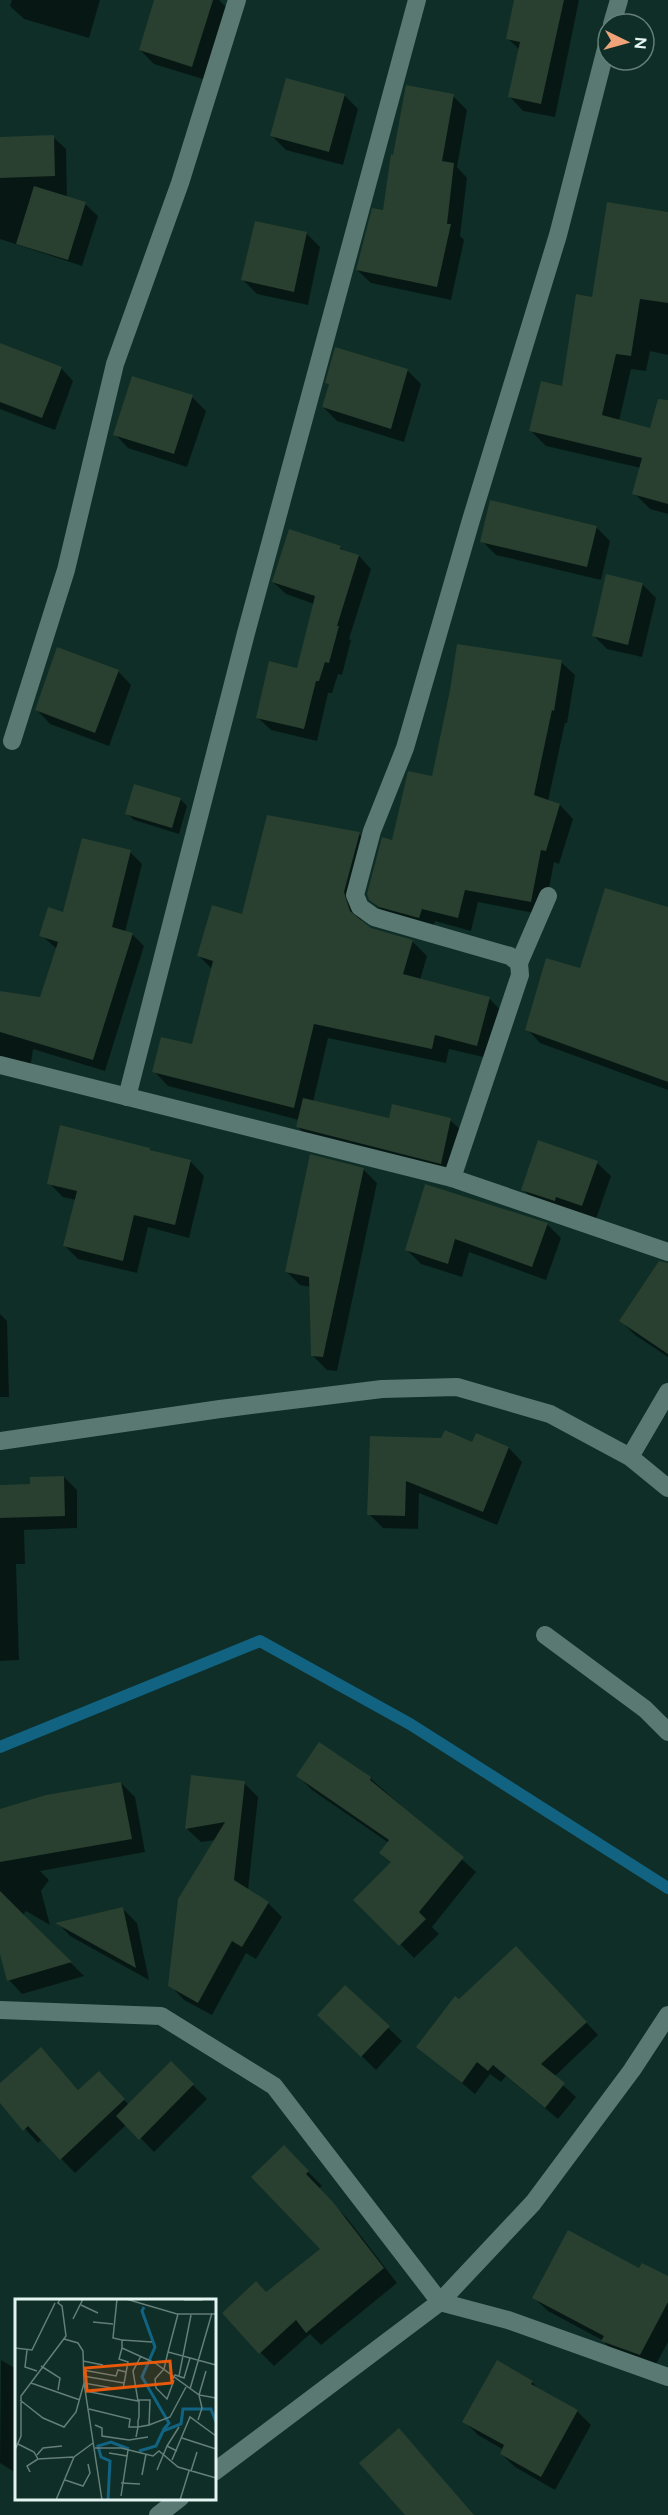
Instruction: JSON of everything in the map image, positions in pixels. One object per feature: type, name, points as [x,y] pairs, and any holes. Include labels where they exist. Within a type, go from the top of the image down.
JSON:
[{"type":"street","points":[[12,741],[66,570],[115,364],[180,183],[237,0]]},
{"type":"street","points":[[127,1097],[246,633],[417,0]]},
{"type":"street","points":[[519,963],[510,956],[374,917],[360,907],[355,895],[372,831],[405,748],[471,520],[558,236],[600,72]]},
{"type":"street","points":[[452,1178],[520,975],[519,963],[549,896]]},
{"type":"street","points":[[0,1065],[452,1178],[668,1252]]},
{"type":"street","points":[[0,1441],[220,1409],[382,1389],[457,1387],[550,1414],[630,1457],[668,1488]]},
{"type":"street","points":[[630,1457],[668,1392]]},
{"type":"street","points":[[545,1635],[645,1709],[668,1732]]},
{"type":"street","points":[[0,2010],[160,2016],[274,2086],[440,2302],[508,2320],[668,2377]]},
{"type":"street","points":[[216,2470],[440,2302],[533,2203],[632,2070],[668,2015]]},
{"type":"street","points":[[158,2515],[179,2500]]},
{"type":"building","points":[[154,0],[213,0],[192,67],[139,50]]},
{"type":"building","points":[[514,0],[564,0],[541,104],[508,97],[520,42],[506,39]]},
{"type":"building","points":[[286,78],[345,94],[329,152],[270,136]]},
{"type":"building","points":[[406,85],[454,94],[442,161],[454,163],[447,224],[451,224],[437,287],[356,270],[372,208],[383,210],[391,154],[393,155]]},
{"type":"building","points":[[54,135],[55,176],[0,178],[0,137]]},
{"type":"building","points":[[34,186],[86,202],[68,260],[16,244]]},
{"type":"building","points":[[607,202],[668,212],[668,303],[640,299],[631,356],[616,354],[602,415],[650,428],[658,399],[668,400],[668,504],[632,494],[642,458],[529,431],[541,381],[562,386],[576,294],[592,297]]},
{"type":"building","points":[[255,221],[307,232],[294,292],[241,280]]},
{"type":"building","points":[[0,343],[62,367],[42,418],[0,402]]},
{"type":"building","points":[[335,347],[408,369],[391,429],[322,407],[329,384],[325,383]]},
{"type":"building","points":[[132,376],[193,395],[174,454],[113,435]]},
{"type":"building","points":[[490,500],[597,526],[587,567],[480,542]]},
{"type":"building","points":[[289,529],[341,546],[340,549],[359,555],[337,626],[339,626],[329,663],[325,662],[319,681],[316,681],[304,729],[256,718],[269,661],[297,668],[315,596],[272,582]]},
{"type":"building","points":[[606,574],[643,583],[628,645],[592,636]]},
{"type":"building","points":[[457,644],[562,660],[554,711],[552,710],[534,795],[560,804],[546,851],[541,850],[531,902],[465,890],[458,918],[422,909],[419,918],[379,907],[369,900],[367,894],[382,837],[392,840],[408,771],[432,776]]},
{"type":"building","points":[[57,647],[119,670],[95,733],[35,710]]},
{"type":"building","points":[[134,784],[181,798],[172,828],[125,814]]},
{"type":"building","points":[[267,815],[360,832],[344,892],[350,911],[371,928],[413,940],[403,974],[490,997],[477,1046],[435,1035],[432,1049],[314,1024],[294,1108],[152,1072],[161,1037],[192,1044],[213,961],[197,956],[212,905],[242,914]]},
{"type":"building","points":[[82,838],[131,850],[112,927],[133,933],[93,1060],[0,1032],[0,991],[40,997],[58,942],[39,936],[48,907],[63,912]]},
{"type":"building","points":[[605,888],[668,907],[668,1082],[525,1030],[546,958],[580,968]]},
{"type":"building","points":[[303,1098],[389,1118],[392,1104],[451,1118],[441,1164],[296,1127]]},
{"type":"building","points":[[60,1125],[191,1160],[175,1225],[134,1215],[123,1261],[63,1246],[77,1191],[47,1184]]},
{"type":"building","points":[[538,1140],[598,1161],[582,1206],[556,1197],[555,1201],[521,1190]]},
{"type":"building","points":[[310,1154],[364,1168],[323,1357],[311,1356],[309,1277],[285,1272]]},
{"type":"building","points":[[425,1184],[548,1223],[532,1267],[455,1239],[448,1264],[405,1250]]},
{"type":"building","points":[[659,1261],[668,1263],[668,1354],[619,1321]]},
{"type":"building","points":[[445,1430],[472,1442],[476,1433],[509,1447],[483,1512],[406,1481],[405,1516],[367,1515],[370,1436],[441,1438]]},
{"type":"building","points":[[64,1476],[65,1516],[0,1518],[0,1485],[30,1484],[30,1477]]},
{"type":"building","points":[[319,1742],[371,1777],[370,1780],[464,1857],[419,1912],[426,1919],[399,1946],[353,1900],[391,1862],[379,1853],[389,1840],[296,1776]]},
{"type":"building","points":[[191,1775],[245,1781],[234,1880],[269,1902],[242,1947],[232,1941],[198,2003],[168,1986],[178,1899],[225,1822],[185,1829]]},
{"type":"building","points":[[121,1782],[132,1839],[0,1862],[0,1809],[46,1795]]},
{"type":"building","points":[[0,1891],[72,1962],[7,1981],[0,1954]]},
{"type":"building","points":[[123,1907],[136,1968],[55,1923]]},
{"type":"building","points":[[516,1946],[587,2022],[541,2064],[565,2083],[545,2108],[493,2065],[488,2071],[477,2062],[462,2083],[416,2047],[455,1996],[459,1999]]},
{"type":"building","points":[[345,1985],[390,2026],[361,2057],[317,2015]]},
{"type":"building","points":[[41,2047],[78,2090],[99,2071],[125,2099],[60,2160],[28,2126],[23,2131],[0,2103],[0,2083]]},
{"type":"building","points":[[171,2061],[194,2084],[139,2140],[116,2116]]},
{"type":"building","points":[[284,2145],[309,2171],[306,2174],[333,2202],[384,2268],[306,2333],[296,2320],[259,2354],[222,2313],[256,2281],[266,2292],[320,2249],[251,2177]]},
{"type":"building","points":[[568,2230],[639,2268],[642,2263],[668,2276],[668,2302],[640,2355],[601,2341],[604,2336],[532,2298]]},
{"type":"building","points":[[497,2360],[533,2381],[531,2384],[578,2410],[541,2477],[500,2454],[504,2445],[462,2422]]},
{"type":"building","points":[[399,2428],[474,2515],[405,2515],[359,2463]]},
{"type":"waterway","points":[[0,1747],[260,1641],[410,1724],[668,1888]]}]
